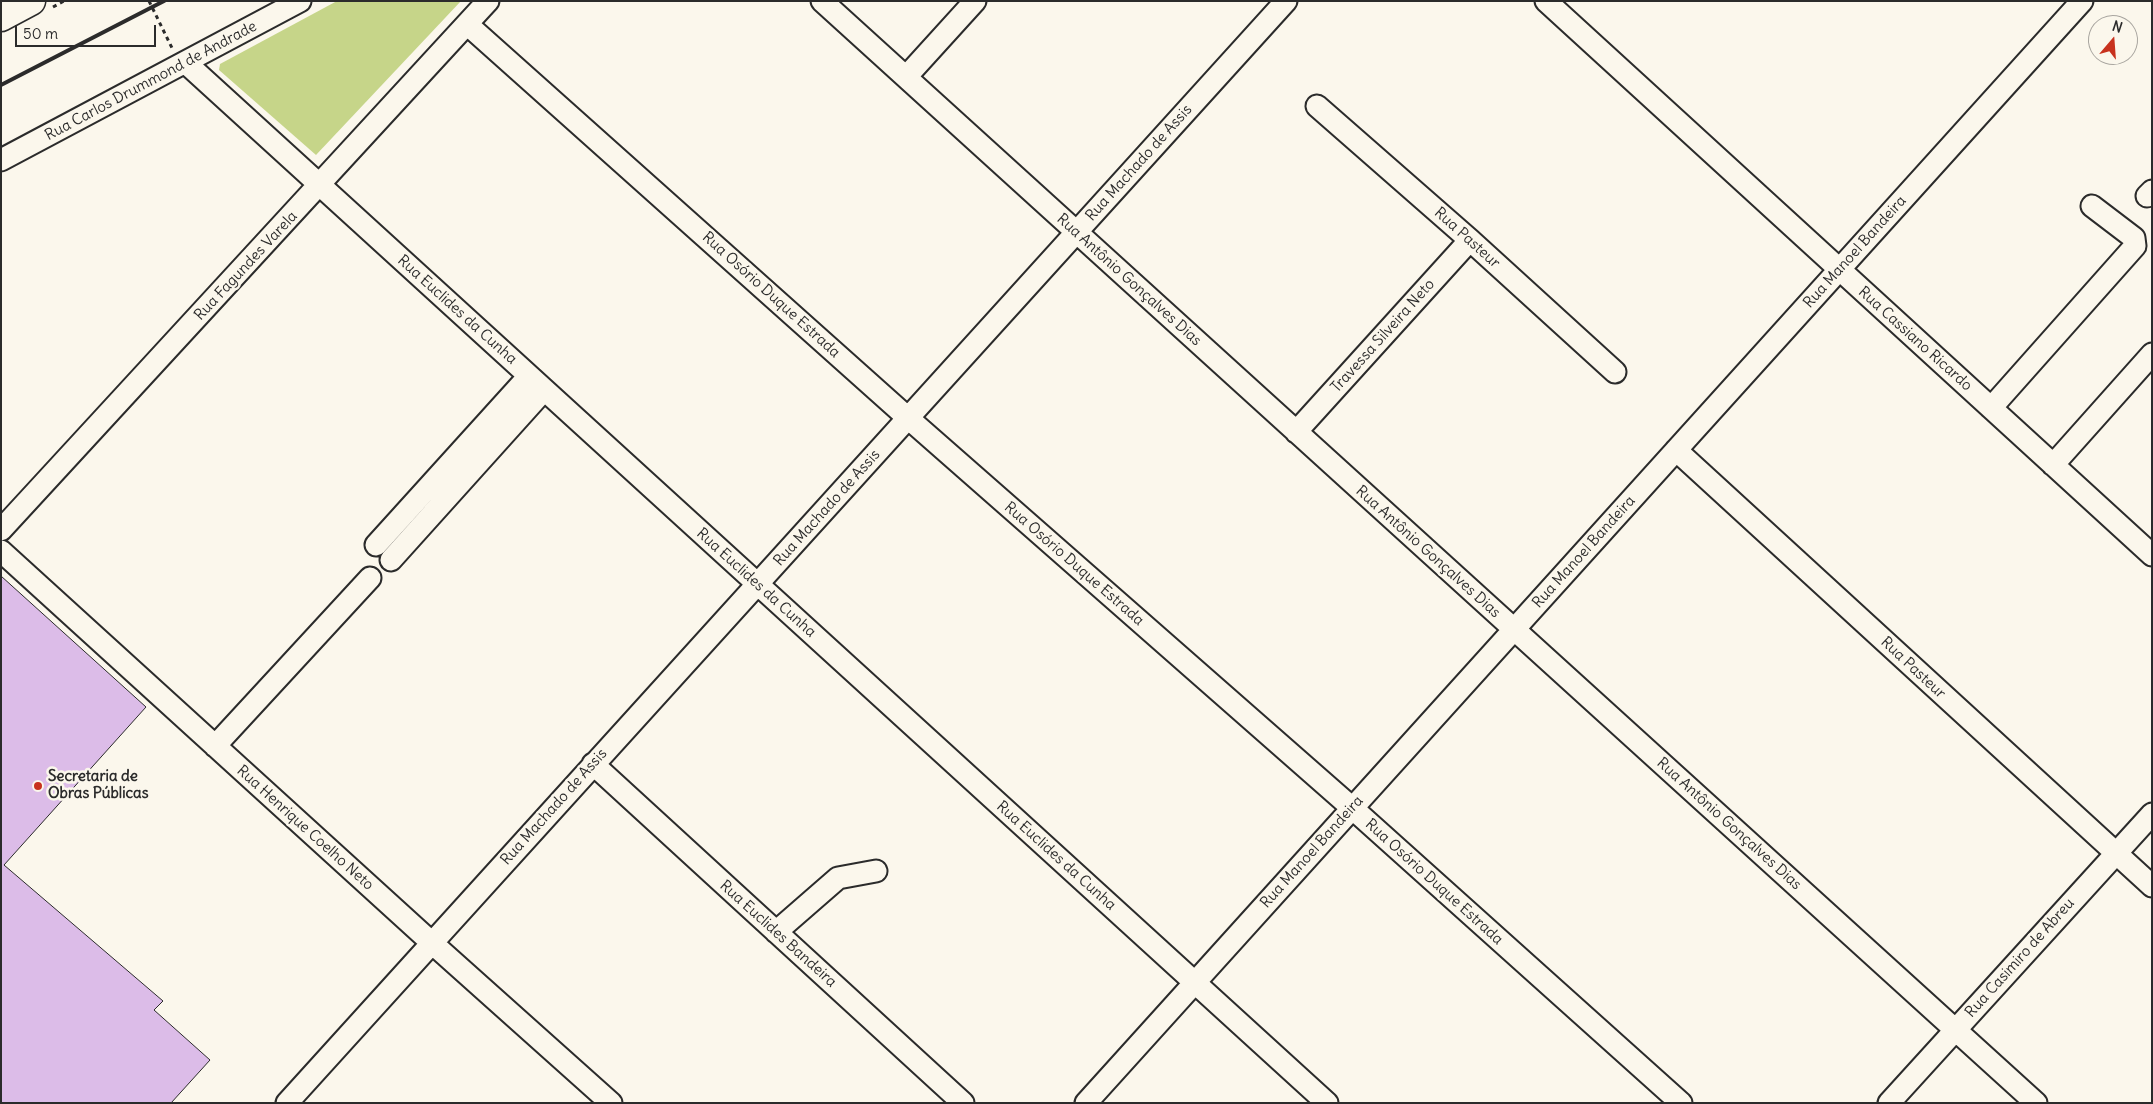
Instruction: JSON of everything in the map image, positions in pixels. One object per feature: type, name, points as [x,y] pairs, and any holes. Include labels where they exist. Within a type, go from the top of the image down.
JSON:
[{"type":"main road","points":[[1,17],[31,1]]},
{"type":"street","name":"Rua Carlos Drummond de Andrade","points":[[1,160],[300,1]]},
{"type":"street","name":"Rua Fagundes Varela","points":[[1,530],[320,186],[488,1]]},
{"type":"street","name":"Rua Antônio Gonçalves Dias","points":[[822,1],[2036,1103]]},
{"type":"street","points":[[906,77],[975,1]]},
{"type":"street","name":"Rua Machado de Assis","points":[[286,1103],[1286,1]]},
{"type":"street","name":"Rua Cassiano Ricardo","points":[[1546,1],[2152,556]]},
{"type":"street","name":"Rua Manoel Bandeira","points":[[1086,1103],[1351,807],[2082,1]]},
{"type":"street","name":"Rua Osório Duque Estrada","points":[[468,25],[908,418],[1351,807],[1681,1103]]},
{"type":"street","name":"Rua Euclides da Cunha","points":[[183,64],[537,383],[1327,1103]]},
{"type":"street","name":"Rua Pasteur","points":[[1318,106],[1470,240],[1615,372]]},
{"type":"street","points":[[1991,408],[2134,246],[2134,238],[2092,206]]},
{"type":"street","name":"Travessa Silveira Neto","points":[[1296,432],[1470,240]]},
{"type":"street","points":[[2053,465],[2152,354]]},
{"type":"street","points":[[376,546],[537,383]]},
{"type":"street","points":[[391,560],[537,383]]},
{"type":"street","name":"Rua Pasteur","points":[[1676,450],[2152,886]]},
{"type":"street","name":"Rua Henrique Coelho Neto","points":[[1,551],[611,1103]]},
{"type":"street","points":[[215,746],[370,578]]},
{"type":"street","name":"Rua Euclides Bandeira","points":[[593,764],[963,1103]]},
{"type":"street","name":"Rua Casimiro de Abreu","points":[[1889,1103],[2152,814]]},
{"type":"street","points":[[776,932],[838,878],[876,870]]},
{"type":"path","points":[[149,1],[183,64]]},
{"type":"green space","points":[[337,1],[461,1],[316,155],[219,70],[220,64]]},
{"type":"building","name":"Secretaria de Obras Públicas","points":[[1,576],[146,707],[4,865],[163,1001],[154,1010],[210,1060],[171,1103],[1,1103]]},
{"type":"railway","points":[[1,85],[164,1]]},
{"type":"place","name":"Secretaria de Obras Públicas","points":[[38,786]]}]
